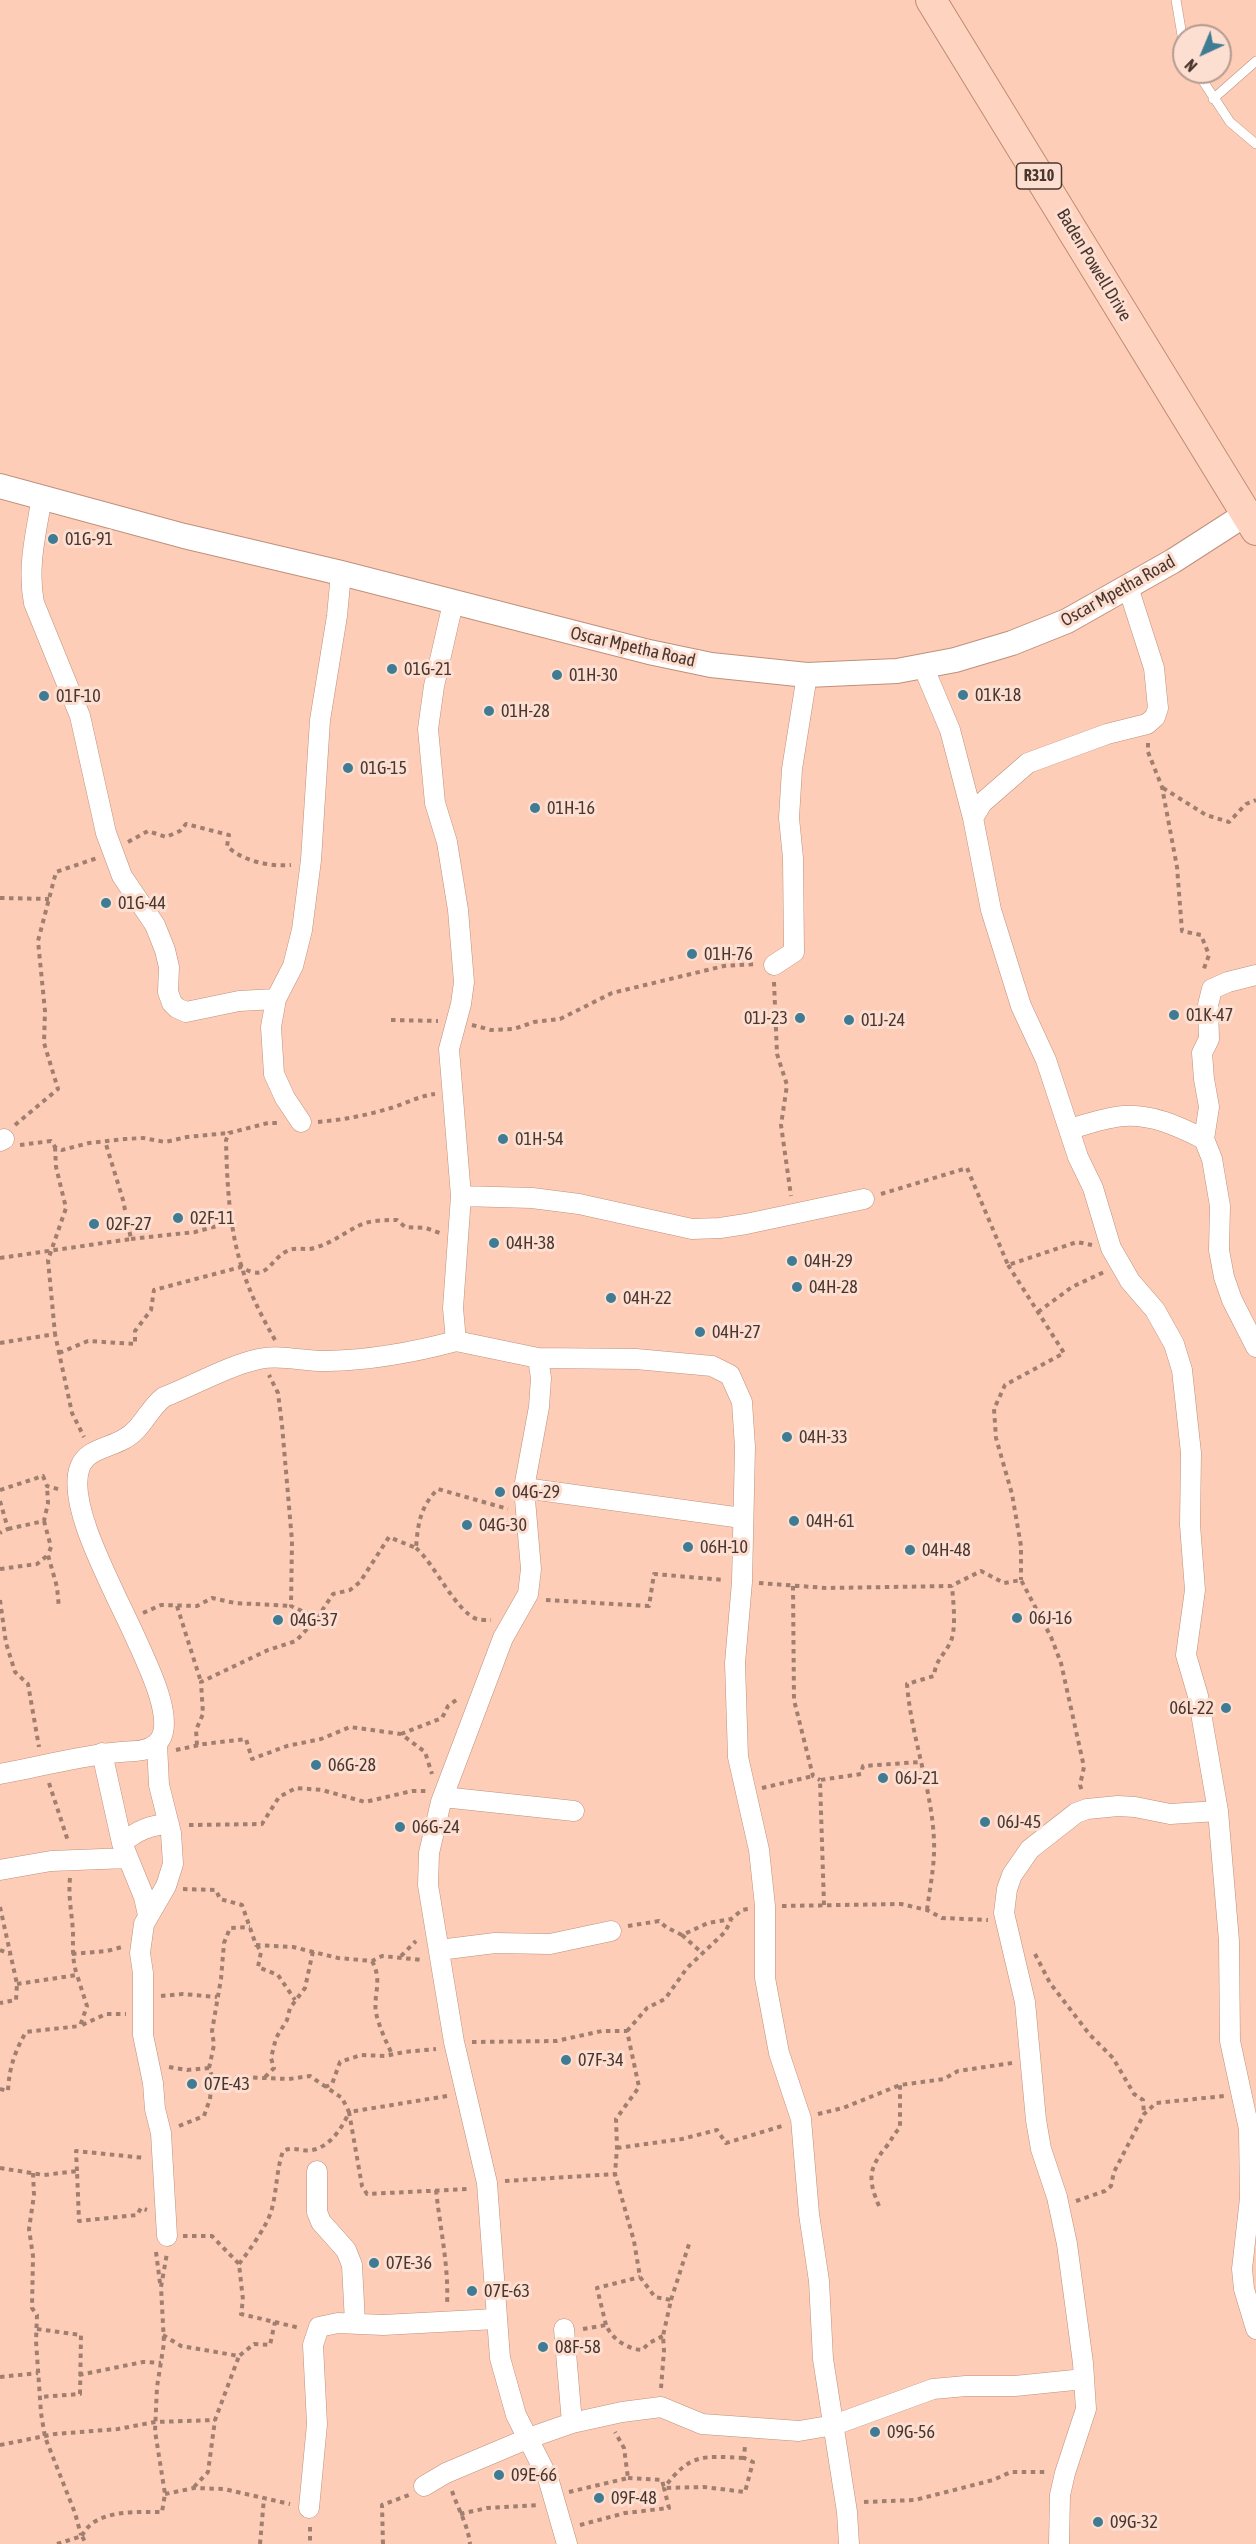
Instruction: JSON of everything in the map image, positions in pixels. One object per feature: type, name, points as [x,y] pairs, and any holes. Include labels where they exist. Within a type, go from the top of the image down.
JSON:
[{"type":"main road","name":"Baden Powell Drive","points":[[931,0],[1251,522]]},
{"type":"street","name":"Oscar Mpetha Road","points":[[0,486],[174,533],[711,665],[807,675],[897,670],[984,653],[1067,621],[1173,561],[1251,522]]},
{"type":"street","points":[[42,497],[30,569],[30,586],[34,603],[80,716],[106,832],[122,876],[155,925],[169,967],[168,992],[177,1008],[195,1011],[238,1001],[276,999]]},
{"type":"street","points":[[301,1122],[285,1098],[274,1074],[271,1028],[276,999],[293,966],[302,930],[311,860],[320,720],[337,616],[341,573]]},
{"type":"street","points":[[973,818],[982,803],[1028,763],[1097,738],[1147,724],[1155,717],[1158,708],[1158,688],[1128,587]]},
{"type":"street","points":[[453,603],[434,686],[428,729],[435,803],[447,842],[458,910],[464,981],[461,1004],[448,1049],[461,1196],[453,1308],[456,1341]]},
{"type":"street","points":[[923,666],[950,730],[973,818],[991,910],[1021,1006],[1046,1060],[1069,1129],[1093,1188],[1115,1256],[1130,1281],[1155,1310],[1174,1344],[1182,1370],[1191,1453],[1190,1525],[1195,1590],[1186,1655],[1198,1696],[1218,1811],[1229,1941],[1230,2041],[1249,2129],[1251,2167],[1242,2269],[1244,2289],[1256,2329]]},
{"type":"street","points":[[774,965],[794,952],[793,858],[789,818],[792,769],[807,675]]},
{"type":"street","points":[[1256,975],[1228,982],[1212,990],[1208,1005],[1209,1039],[1202,1053],[1209,1107],[1204,1138],[1212,1159],[1220,1206],[1220,1250],[1224,1277],[1232,1300],[1256,1347]]},
{"type":"street","points":[[1069,1129],[1123,1116],[1144,1117],[1170,1123],[1204,1138]]},
{"type":"street","points":[[461,1196],[532,1198],[579,1204],[692,1229],[720,1228],[864,1199]]},
{"type":"street","points":[[166,2236],[162,2133],[155,2109],[153,2083],[144,2048],[141,1945],[141,1936],[148,1915],[166,1886],[172,1864],[169,1824],[160,1797],[158,1753],[163,1734],[164,1717],[144,1651],[126,1621],[98,1557],[78,1493],[77,1477],[80,1466],[87,1455],[126,1438],[138,1428],[153,1405],[164,1397],[259,1359],[281,1357],[326,1362],[362,1359],[425,1349],[456,1341],[538,1358],[678,1361],[712,1366],[730,1375],[742,1402],[745,1448],[742,1582],[735,1663],[738,1757],[759,1850],[765,1906],[765,1978],[779,2053],[801,2119],[809,2214],[819,2281],[824,2359],[846,2501],[849,2544]]},
{"type":"street","points":[[538,1358],[541,1378],[539,1407],[524,1488],[531,1569],[528,1594],[503,1638],[439,1794],[429,1853],[428,1885],[454,2045],[487,2190],[496,2319],[505,2383],[516,2415],[548,2478],[565,2537]]},
{"type":"street","points":[[524,1488],[742,1518]]},
{"type":"street","points":[[0,1774],[102,1754],[147,1750],[158,1753]]},
{"type":"street","points":[[102,1754],[125,1851],[144,1897],[148,1915]]},
{"type":"street","points":[[439,1794],[573,1811]]},
{"type":"street","points":[[1059,2544],[1060,2495],[1086,2409],[1084,2379],[1067,2244],[1041,2149],[1036,2121],[1025,2002],[1004,1914],[1010,1882],[1021,1859],[1030,1849],[1066,1820],[1087,1809],[1135,1807],[1170,1814],[1218,1811]]},
{"type":"street","points":[[125,1851],[136,1832],[146,1827],[169,1824]]},
{"type":"street","points":[[0,1870],[125,1851]]},
{"type":"street","points":[[440,1956],[486,1944],[550,1944],[611,1931]]},
{"type":"street","points":[[317,2172],[317,2212],[321,2222],[346,2250],[352,2265],[355,2323]]},
{"type":"street","points":[[309,2508],[317,2424],[314,2337],[319,2327],[325,2324],[382,2325],[496,2319]]},
{"type":"street","points":[[564,2329],[572,2423]]},
{"type":"street","points":[[424,2486],[446,2473],[529,2438],[572,2423],[611,2415],[661,2407],[702,2424],[800,2432],[834,2425],[933,2389],[1015,2386],[1084,2379]]},
{"type":"lane","points":[[1176,0],[1180,24]]},
{"type":"lane","points":[[1213,99],[1256,62]]},
{"type":"lane","points":[[1204,84],[1230,122],[1256,144]]},
{"type":"path","points":[[1147,724],[1148,752],[1162,787],[1177,867],[1182,931],[1201,935],[1209,955],[1201,978],[1208,1005]]},
{"type":"path","points":[[1162,787],[1206,815],[1229,822],[1246,804],[1256,800]]},
{"type":"path","points":[[87,1455],[82,1432],[72,1413],[55,1334],[48,1260],[66,1208],[56,1167],[55,1147],[51,1141],[10,1146],[5,1136],[58,1089],[44,1043],[45,1011],[38,941],[56,872],[113,852],[148,831],[165,837],[180,831],[186,824],[229,835],[227,846],[236,855],[272,865],[298,864],[311,860]]},
{"type":"path","points":[[0,898],[49,899]]},
{"type":"path","points":[[391,1020],[455,1021],[491,1030],[514,1029],[534,1022],[560,1019],[612,993],[724,966],[774,965],[777,1054],[787,1085],[781,1125],[793,1214]]},
{"type":"path","points":[[55,1147],[62,1150],[105,1141],[143,1138],[165,1142],[187,1137],[229,1133],[268,1123],[332,1121],[391,1108],[418,1096],[453,1092]]},
{"type":"path","points":[[229,1133],[226,1140],[226,1166],[232,1222],[241,1266],[253,1300],[281,1357]]},
{"type":"path","points":[[105,1141],[123,1200],[131,1239]]},
{"type":"path","points":[[864,1199],[967,1168],[1008,1265],[1064,1353],[1005,1385],[994,1409],[996,1438],[1012,1494],[1021,1546],[1021,1580],[1051,1637],[1061,1663],[1084,1767],[1080,1785],[1087,1809]]},
{"type":"path","points":[[241,1266],[251,1273],[261,1272],[270,1267],[286,1251],[295,1248],[310,1249],[332,1242],[361,1225],[378,1220],[397,1220],[405,1227],[426,1228],[447,1236],[459,1235]]},
{"type":"path","points":[[0,1258],[195,1232],[232,1222]]},
{"type":"path","points":[[1008,1265],[1077,1242],[1115,1256]]},
{"type":"path","points":[[1038,1312],[1115,1256]]},
{"type":"path","points":[[59,1353],[88,1341],[135,1344],[135,1331],[152,1310],[154,1290],[241,1266]]},
{"type":"path","points":[[0,1343],[55,1334]]},
{"type":"path","points":[[259,1359],[278,1393],[292,1541],[291,1606]]},
{"type":"path","points":[[0,1490],[43,1476],[48,1503],[44,1521],[51,1547],[48,1555],[37,1564],[0,1569]]},
{"type":"path","points":[[46,1485],[78,1493]]},
{"type":"path","points":[[416,1548],[419,1518],[427,1501],[438,1489],[511,1510],[527,1521]]},
{"type":"path","points":[[0,1501],[8,1529]]},
{"type":"path","points":[[0,1533],[44,1521]]},
{"type":"path","points":[[201,1682],[267,1650],[296,1641],[317,1618],[333,1594],[350,1590],[360,1582],[389,1537],[416,1548],[430,1562],[433,1571],[449,1589],[458,1605],[468,1613],[476,1618],[514,1621]]},
{"type":"path","points":[[48,1555],[57,1587],[59,1608]]},
{"type":"path","points":[[528,1594],[537,1599],[649,1606],[654,1574],[826,1588],[951,1586],[981,1571],[1004,1583],[1021,1580]]},
{"type":"path","points":[[793,1586],[794,1700],[813,1776]]},
{"type":"path","points":[[927,1910],[934,1866],[934,1841],[931,1809],[909,1709],[907,1684],[934,1677],[935,1666],[951,1642],[954,1608],[951,1586]]},
{"type":"path","points":[[126,1621],[161,1605],[197,1606],[212,1598],[236,1603],[291,1606],[317,1618]]},
{"type":"path","points":[[177,1606],[201,1682],[203,1714],[196,1730],[197,1745]]},
{"type":"path","points":[[401,1734],[442,1718],[448,1706],[462,1696],[484,1687]]},
{"type":"path","points":[[158,1753],[246,1739],[252,1759],[287,1746],[321,1739],[350,1727],[401,1734],[425,1752],[439,1794],[412,1791],[365,1802],[322,1790],[296,1788],[279,1797],[262,1824],[232,1826],[169,1824]]},
{"type":"path","points":[[746,1791],[813,1776],[820,1779],[861,1774],[863,1766],[920,1762]]},
{"type":"path","points":[[820,1779],[824,1905]]},
{"type":"path","points":[[166,1886],[189,1890],[216,1890],[220,1899],[242,1905],[256,1945],[261,1952],[258,1967],[278,1975],[296,2000]]},
{"type":"path","points":[[325,2087],[332,2084],[340,2062],[362,2055],[385,2056],[454,2045],[556,2040],[602,2031],[627,2031],[647,2008],[665,1999],[701,1953],[725,1932],[731,1919],[742,1910],[765,1906],[901,1904],[927,1910],[942,1918],[987,1920],[1004,1914]]},
{"type":"path","points":[[0,1906],[17,1984],[16,2000],[0,2003]]},
{"type":"path","points":[[682,1935],[708,1923],[731,1919]]},
{"type":"path","points":[[611,1931],[659,1921],[682,1935],[701,1953]]},
{"type":"path","points":[[162,2133],[204,2116],[210,2099],[212,2076],[209,2068],[214,2045],[212,2031],[221,1979],[224,1942],[230,1928],[250,1927]]},
{"type":"path","points":[[72,1954],[141,1945]]},
{"type":"path","points":[[256,1945],[313,1951],[338,1958],[372,1961],[382,1956],[440,1956]]},
{"type":"path","points":[[0,1950],[11,1954]]},
{"type":"path","points":[[264,2078],[274,2068],[271,2058],[276,2038],[287,2020],[290,2008],[305,1988],[313,1951]]},
{"type":"path","points":[[1035,1954],[1050,1983],[1090,2035],[1113,2058],[1134,2094],[1143,2100],[1144,2114]]},
{"type":"path","points":[[372,1961],[379,1986],[376,2012],[392,2054]]},
{"type":"path","points":[[17,1984],[77,1976],[87,2006],[80,2026]]},
{"type":"path","points":[[0,2089],[8,2091],[9,2074],[15,2051],[26,2031],[80,2026],[106,2013],[143,2015],[164,1994],[217,1997]]},
{"type":"path","points":[[627,2031],[639,2087],[616,2120],[615,2174],[634,2241],[640,2277],[655,2297],[671,2300]]},
{"type":"path","points":[[617,2148],[666,2142],[717,2130],[726,2143],[843,2108],[900,2085],[944,2079],[958,2071],[1030,2060]]},
{"type":"path","points":[[153,2083],[160,2073],[169,2067],[187,2070],[209,2068]]},
{"type":"path","points":[[212,2076],[289,2079],[310,2076],[342,2098],[349,2112],[362,2187],[367,2194],[477,2188],[487,2190],[517,2179],[615,2174]]},
{"type":"path","points":[[879,2205],[872,2188],[873,2166],[876,2157],[900,2128],[900,2085]]},
{"type":"path","points":[[349,2112],[421,2102],[465,2092]]},
{"type":"path","points":[[1061,2217],[1073,2202],[1097,2194],[1111,2186],[1114,2172],[1144,2114],[1156,2103],[1241,2094]]},
{"type":"path","points":[[239,2264],[253,2246],[270,2215],[275,2180],[283,2151],[290,2148],[314,2150],[336,2135],[349,2112]]},
{"type":"path","points":[[151,2211],[141,2208],[137,2215],[79,2221],[76,2151],[132,2158],[153,2158]]},
{"type":"path","points":[[0,2168],[44,2175],[77,2170]]},
{"type":"path","points":[[33,2173],[34,2195],[29,2229],[33,2256],[32,2308],[37,2315],[38,2373],[45,2437],[86,2544]]},
{"type":"path","points":[[436,2190],[441,2235],[446,2252],[447,2321]]},
{"type":"path","points":[[82,2536],[85,2528],[116,2512],[162,2512],[165,2494],[159,2470],[155,2422],[163,2335],[161,2287],[167,2253],[166,2236],[212,2236],[239,2264],[243,2300],[241,2314],[303,2329],[314,2337]]},
{"type":"path","points":[[661,2407],[663,2336],[671,2300],[690,2241]]},
{"type":"path","points":[[640,2277],[597,2288],[606,2325],[609,2332],[633,2350],[642,2350],[663,2336]]},
{"type":"path","points":[[194,2488],[208,2472],[215,2420],[239,2356],[254,2344],[270,2345],[275,2322]]},
{"type":"path","points":[[564,2329],[606,2325]]},
{"type":"path","points":[[37,2329],[81,2335],[80,2394],[40,2397]]},
{"type":"path","points":[[163,2335],[181,2346],[239,2356]]},
{"type":"path","points":[[79,2375],[143,2362],[161,2363]]},
{"type":"path","points":[[0,2377],[38,2373]]},
{"type":"path","points":[[611,2415],[614,2429],[624,2448],[628,2478]]},
{"type":"path","points":[[0,2445],[55,2434],[118,2429],[155,2422],[215,2420]]},
{"type":"path","points":[[744,2458],[747,2428]]},
{"type":"path","points":[[696,2458],[744,2458],[753,2462],[745,2492],[704,2487],[664,2488],[674,2475],[696,2458]]},
{"type":"path","points":[[846,2501],[915,2500],[993,2480],[1011,2472],[1065,2473]]},
{"type":"path","points":[[446,2473],[460,2514],[468,2528],[470,2544]]},
{"type":"path","points":[[460,2514],[487,2508],[519,2507],[628,2478],[662,2480],[669,2508],[625,2513],[565,2537]]},
{"type":"path","points":[[383,2544],[382,2505],[411,2494],[424,2486]]},
{"type":"path","points":[[165,2494],[194,2488],[224,2489],[309,2508]]},
{"type":"path","points":[[260,2544],[264,2498]]},
{"type":"path","points":[[57,2544],[82,2536]]},
{"type":"place","name":"01G-91","points":[[53,539]]},
{"type":"place","name":"01G-21","points":[[392,669]]},
{"type":"place","name":"01H-30","points":[[557,675]]},
{"type":"place","name":"01K-18","points":[[963,695]]},
{"type":"place","name":"01F-10","points":[[44,696]]},
{"type":"place","name":"01H-28","points":[[489,711]]},
{"type":"place","name":"01G-15","points":[[348,768]]},
{"type":"place","name":"01H-16","points":[[535,808]]},
{"type":"place","name":"01G-44","points":[[106,903]]},
{"type":"place","name":"01H-76","points":[[692,954]]},
{"type":"place","name":"01K-47","points":[[1174,1015]]},
{"type":"place","name":"01J-23","points":[[800,1018]]},
{"type":"place","name":"01J-24","points":[[849,1020]]},
{"type":"place","name":"01H-54","points":[[503,1139]]},
{"type":"place","name":"02F-11","points":[[178,1218]]},
{"type":"place","name":"02F-27","points":[[94,1224]]},
{"type":"place","name":"04H-38","points":[[494,1243]]},
{"type":"place","name":"04H-29","points":[[792,1261]]},
{"type":"place","name":"04H-28","points":[[797,1287]]},
{"type":"place","name":"04H-22","points":[[611,1298]]},
{"type":"place","name":"04H-27","points":[[700,1332]]},
{"type":"place","name":"04H-33","points":[[787,1437]]},
{"type":"place","name":"04G-29","points":[[500,1492]]},
{"type":"place","name":"04H-61","points":[[794,1521]]},
{"type":"place","name":"04G-30","points":[[467,1525]]},
{"type":"place","name":"06H-10","points":[[688,1547]]},
{"type":"place","name":"04H-48","points":[[910,1550]]},
{"type":"place","name":"06J-16","points":[[1017,1618]]},
{"type":"place","name":"04G-37","points":[[278,1620]]},
{"type":"place","name":"06L-22","points":[[1226,1708]]},
{"type":"place","name":"06G-28","points":[[316,1765]]},
{"type":"place","name":"06J-21","points":[[883,1778]]},
{"type":"place","name":"06J-45","points":[[985,1822]]},
{"type":"place","name":"06G-24","points":[[400,1827]]},
{"type":"place","name":"07F-34","points":[[566,2060]]},
{"type":"place","name":"07E-43","points":[[192,2084]]},
{"type":"place","name":"07E-36","points":[[374,2263]]},
{"type":"place","name":"07E-63","points":[[472,2291]]},
{"type":"place","name":"08F-58","points":[[543,2347]]},
{"type":"place","name":"09G-56","points":[[875,2432]]},
{"type":"place","name":"09E-66","points":[[499,2475]]},
{"type":"place","name":"09F-48","points":[[599,2498]]},
{"type":"place","name":"09G-32","points":[[1098,2522]]}]
